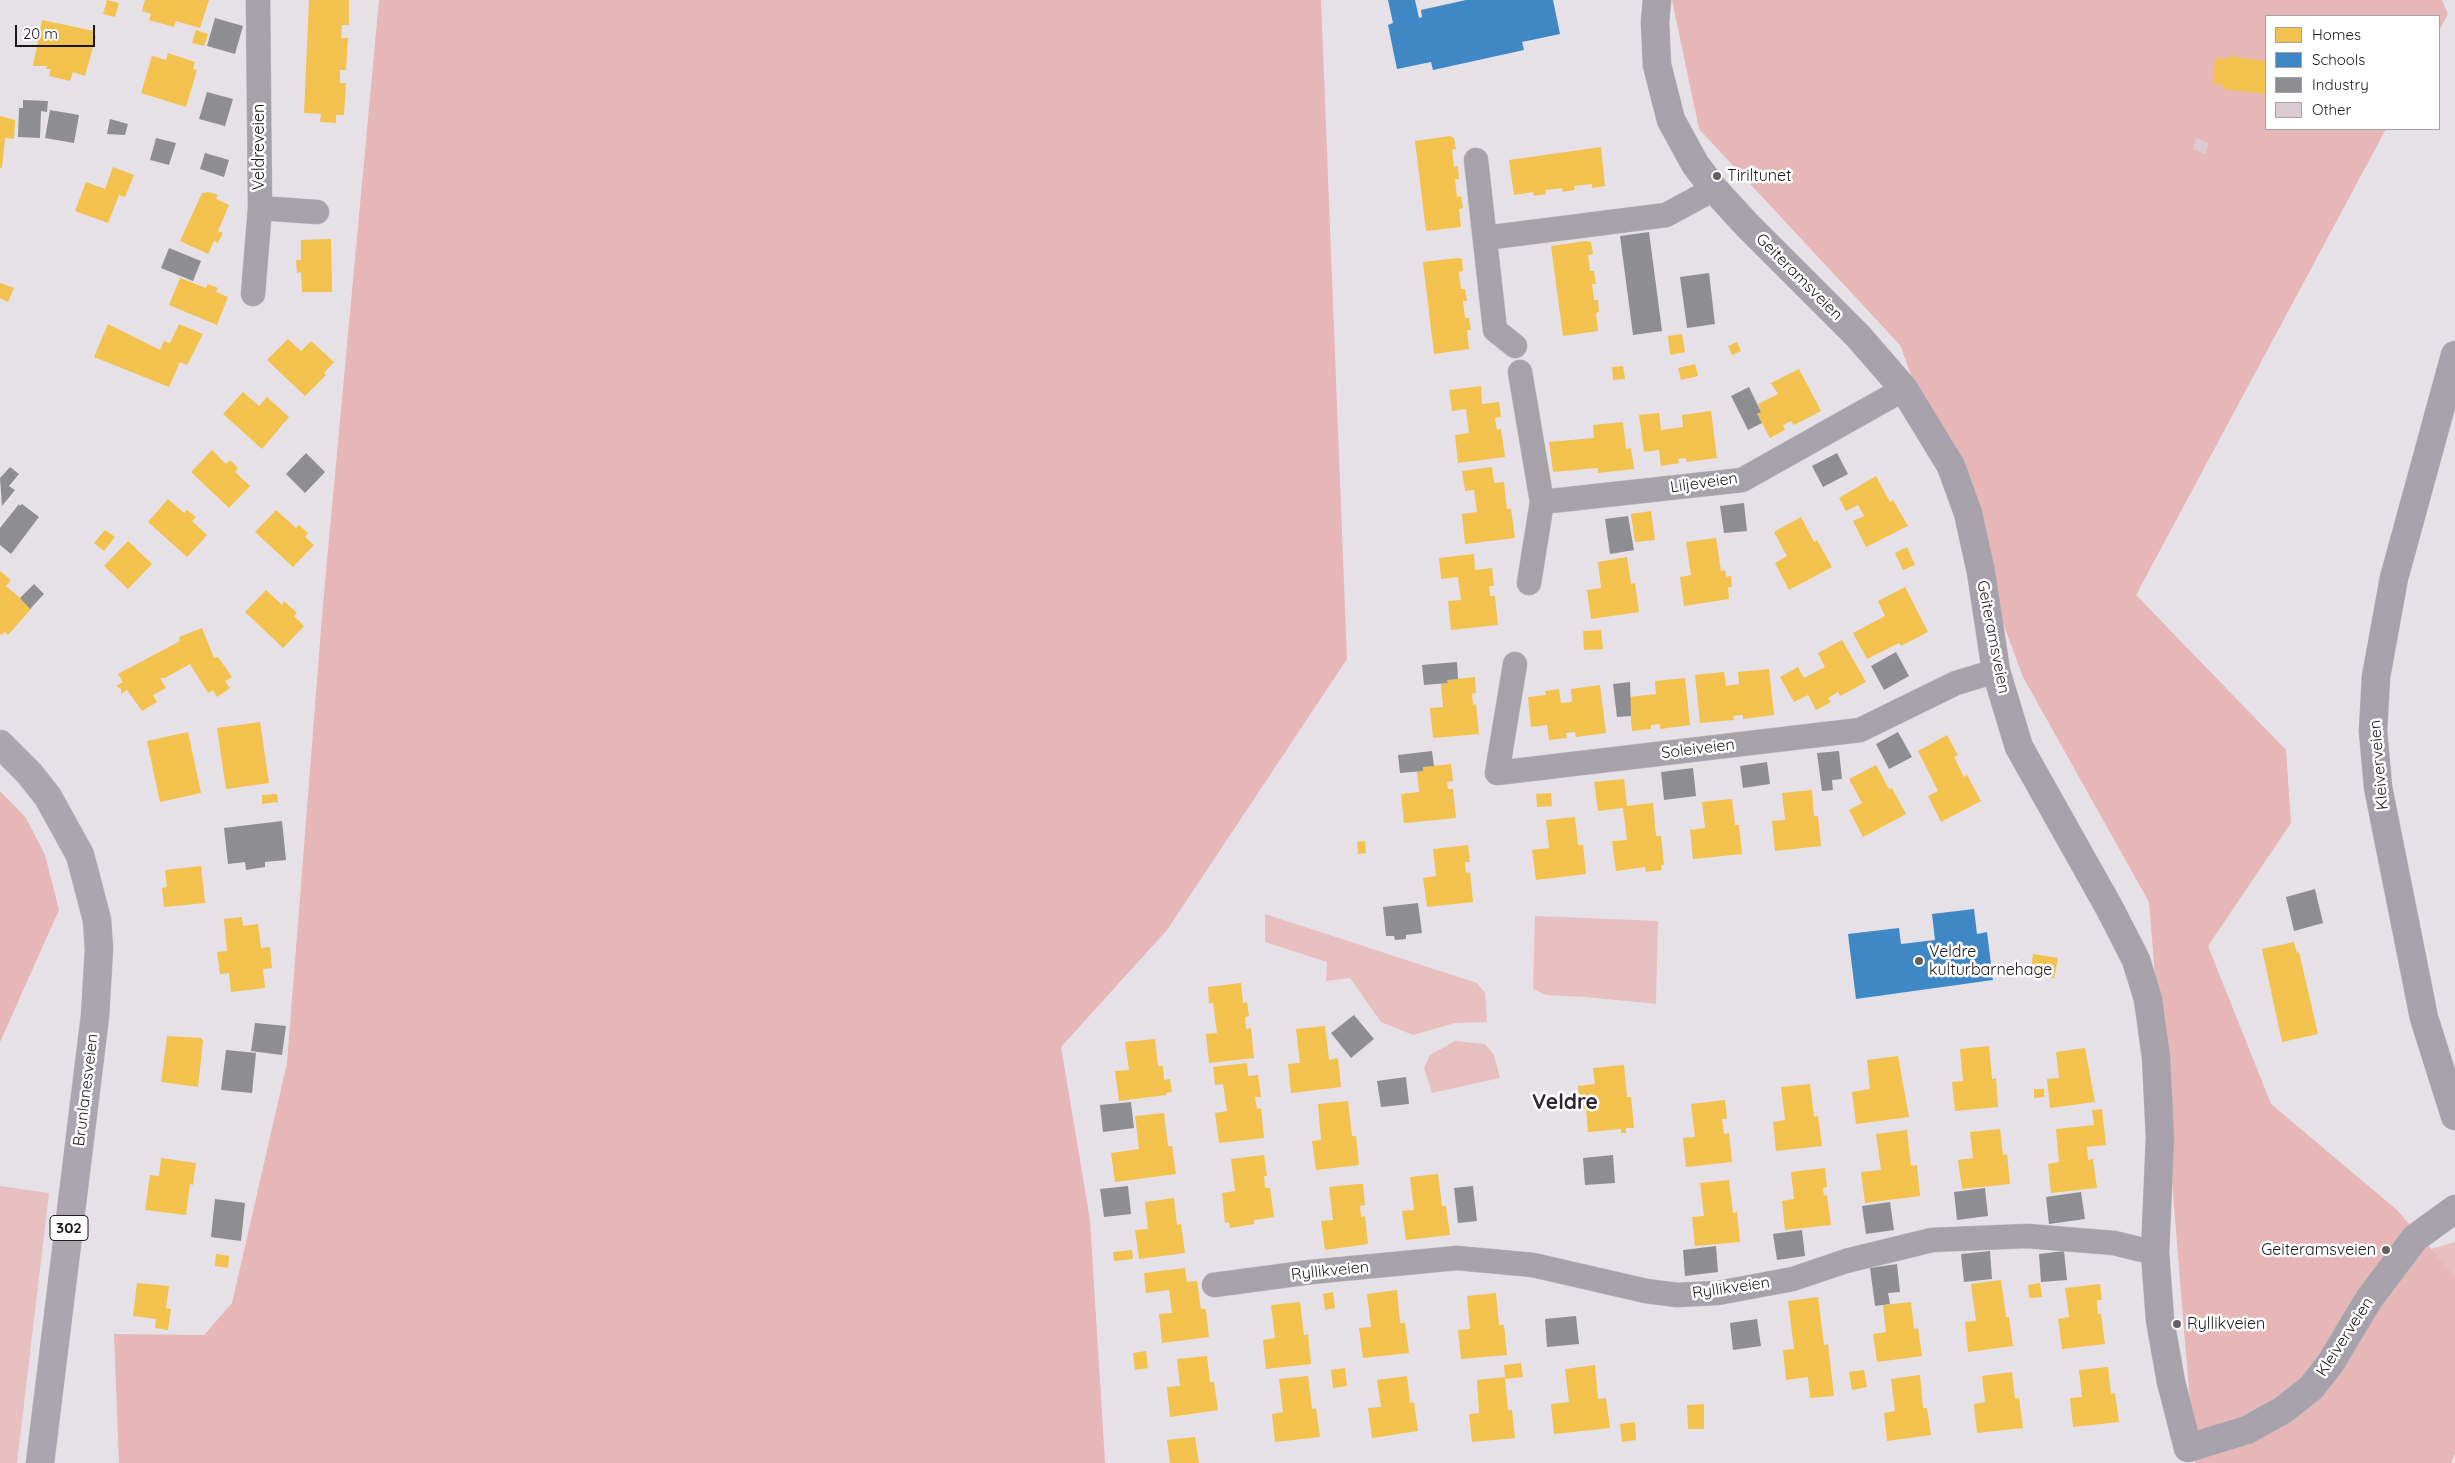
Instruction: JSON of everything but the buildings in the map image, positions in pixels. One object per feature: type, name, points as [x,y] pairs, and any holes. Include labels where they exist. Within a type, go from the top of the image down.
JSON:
[{"type":"main road","name":"Brunlanesveien","points":[[0,744],[29,773],[48,798],[80,855],[97,920],[99,949],[95,1016],[40,1463]]},
{"type":"street","name":"Veldreveien","points":[[253,294],[260,208],[258,0]]},
{"type":"street","name":"Geiteramsveien","points":[[1656,0],[1657,65],[1672,120],[1695,164],[1714,189],[1858,336],[1904,389],[1951,466],[1968,513],[1981,572],[1996,671],[2019,747],[2115,917],[2136,960],[2148,999],[2156,1057],[2160,1137],[2155,1253],[2160,1320],[2166,1356],[2190,1456]]},
{"type":"street","points":[[1476,160],[1495,330],[1515,346]]},
{"type":"street","points":[[1485,238],[1666,215],[1714,189]]},
{"type":"street","points":[[260,208],[317,212]]},
{"type":"street","name":"Kleiverveien","points":[[2455,355],[2394,578],[2376,678],[2373,731],[2378,787],[2424,1018],[2455,1116]]},
{"type":"street","points":[[1520,372],[1542,502],[1529,583]]},
{"type":"street","name":"Liljeveien","points":[[1542,502],[1742,480],[1904,389]]},
{"type":"street","name":"Soleiveien","points":[[1515,664],[1497,773],[1860,730],[1956,683],[1996,671]]},
{"type":"street","name":"Kleiverveien","points":[[2190,1456],[2247,1430],[2283,1410],[2311,1388],[2330,1364],[2369,1299],[2415,1238],[2455,1210]]},
{"type":"street","name":"Ryllikveien","points":[[1214,1285],[1311,1272],[1458,1258],[1533,1265],[1646,1292],[1718,1293],[1793,1278],[1846,1261],[1932,1240],[2027,1236],[2114,1243],[2155,1253]]},
{"type":"shaded area","points":[[379,0],[1321,0],[1347,659],[1167,930],[1061,1047],[1090,1220],[1105,1463],[119,1463],[114,1334],[204,1335],[232,1303],[287,1063],[323,604]]},
{"type":"shaded area","points":[[1672,0],[2442,0],[2448,14],[2440,29],[2440,15],[2265,15],[2265,130],[2385,130],[2136,595],[2286,750],[2291,823],[2208,946],[2271,1104],[2397,1210],[2455,1276],[2455,1453],[2451,1463],[2195,1463],[2149,902],[2023,677],[1900,345],[1699,129]]},
{"type":"shaded area","points":[[0,791],[26,818],[45,855],[59,910],[0,1042]]},
{"type":"shaded area","points":[[1265,914],[1477,983],[1485,993],[1487,1022],[1455,1023],[1413,1035],[1381,1022],[1350,978],[1326,981],[1327,962],[1265,942]]},
{"type":"shaded area","points":[[1535,916],[1658,921],[1656,1004],[1546,995],[1533,989]]},
{"type":"shaded area","points":[[1455,1041],[1485,1044],[1494,1055],[1500,1078],[1432,1093],[1424,1068],[1430,1055]]},
{"type":"shaded area","points":[[0,1186],[49,1193],[17,1463],[0,1463]]},
{"type":"shaded area","points":[[2455,1242],[2455,1276],[2431,1249]]},
{"type":"place","name":"Tiriltunet","points":[[1717,176]]},
{"type":"place","name":"Veldre kulturbarnehage","points":[[1919,961]]},
{"type":"place","name":"Geiteramsveien","points":[[2386,1250]]},
{"type":"place","name":"Ryllikveien","points":[[2177,1324]]},
{"type":"district","name":"Veldre","points":[[1565,1103]]}]
